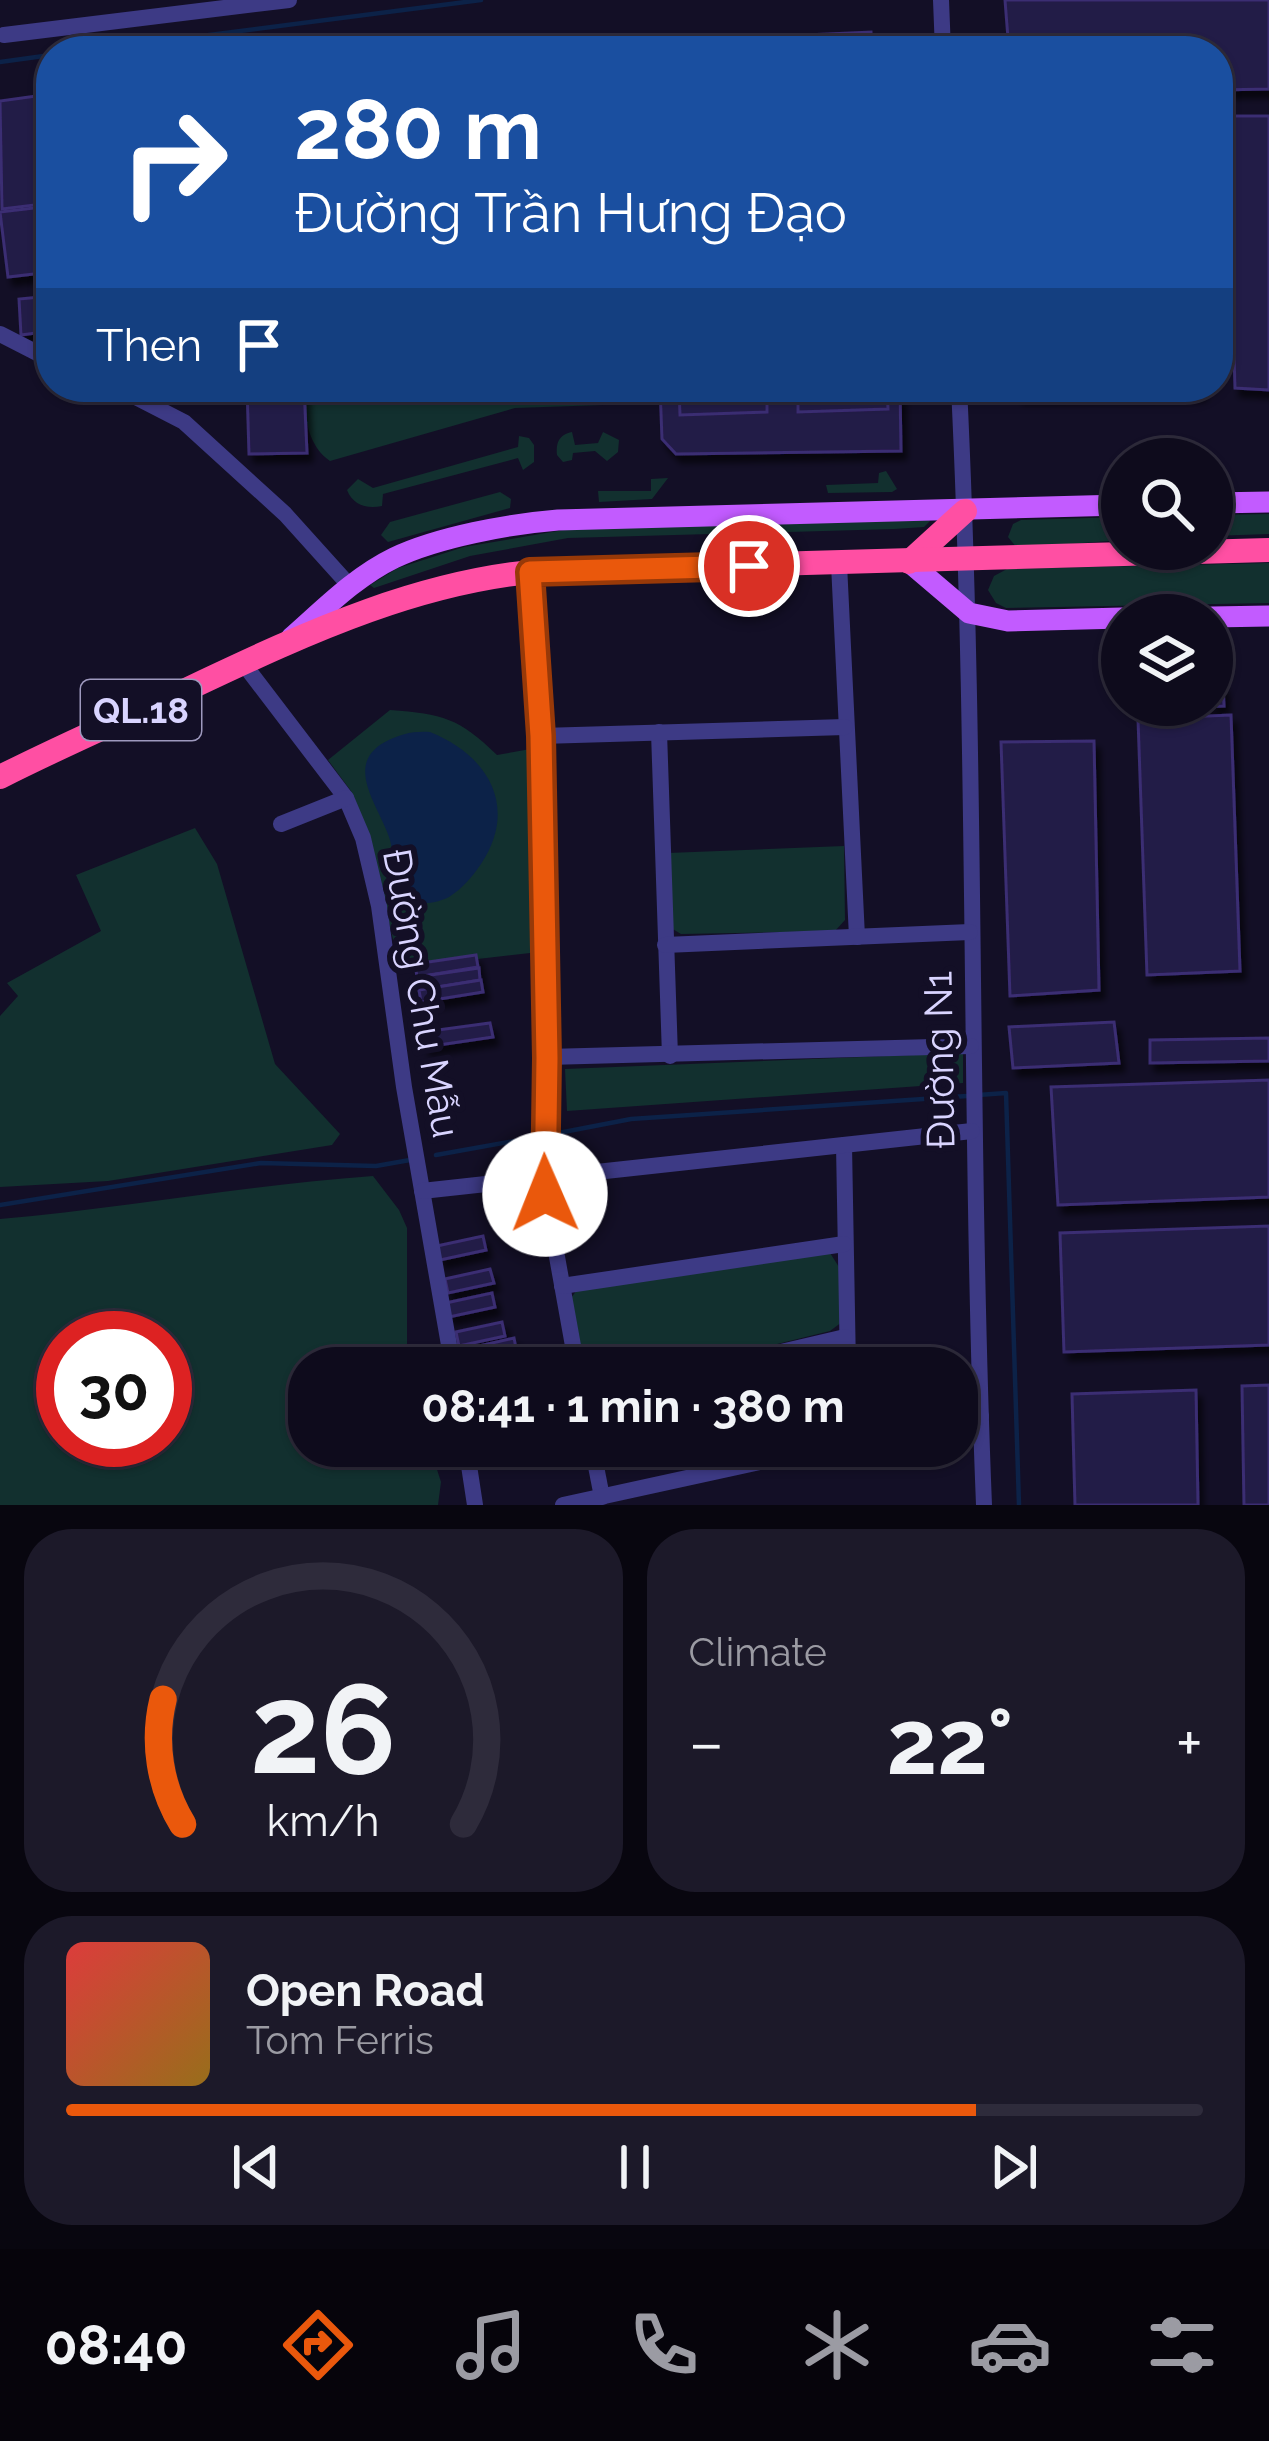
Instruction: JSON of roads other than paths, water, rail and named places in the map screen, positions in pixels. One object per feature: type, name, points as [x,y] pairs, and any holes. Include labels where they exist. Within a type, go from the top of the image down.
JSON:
[{"type":"highway","points":[[909,562],[964,511]]},
{"type":"highway","name":"QL.18","points":[[0,777],[283,645],[428,592],[530,572],[1269,550]]},
{"type":"main road","points":[[1233,503],[1269,502]]},
{"type":"main road","points":[[283,645],[350,586],[397,556],[552,520],[1101,506]]},
{"type":"main road","points":[[909,562],[969,613],[1008,621],[1101,619]]},
{"type":"main road","points":[[1233,617],[1269,616]]},
{"type":"street","points":[[4,34],[289,0]]},
{"type":"street","points":[[940,0],[942,36]]},
{"type":"street","points":[[0,334],[36,352]]},
{"type":"street","points":[[145,402],[184,422],[285,514],[350,586]]},
{"type":"street","name":"Đường N1","points":[[960,402],[969,613],[972,1130],[984,1505]]},
{"type":"street","points":[[839,563],[857,938]]},
{"type":"street","points":[[530,572],[541,736],[547,1058],[544,1172],[573,1347]]},
{"type":"street","name":"Đường Chu Mẫu","points":[[243,663],[346,798],[363,838],[379,906],[449,1347]]},
{"type":"street","points":[[541,736],[845,727]]},
{"type":"street","points":[[659,732],[670,1055]]},
{"type":"street","points":[[281,824],[346,798]]},
{"type":"street","points":[[665,944],[970,932]]},
{"type":"street","points":[[547,1058],[971,1046]]},
{"type":"street","points":[[422,1191],[544,1172],[972,1130]]},
{"type":"street","points":[[844,1145],[846,1347]]},
{"type":"street","points":[[562,1286],[844,1244]]},
{"type":"street","points":[[802,1347],[845,1337]]},
{"type":"street","points":[[469,1467],[475,1505]]},
{"type":"street","points":[[596,1467],[602,1497]]},
{"type":"street","points":[[563,1505],[738,1467]]},
{"type":"water","points":[[430,732],[468,754],[482,769],[497,803],[497,823],[492,843],[471,878],[449,897],[427,903],[413,900],[402,888],[365,775],[372,752],[385,742]]},
{"type":"waterway","points":[[201,36],[481,0]]},
{"type":"waterway","points":[[0,62],[36,57]]},
{"type":"waterway","points":[[978,1095],[1006,1093],[1019,1505]]},
{"type":"waterway","points":[[548,1135],[631,1119],[967,1096]]},
{"type":"waterway","points":[[436,1155],[537,1137]]},
{"type":"waterway","points":[[0,1205],[261,1163],[376,1166],[410,1160]]}]
